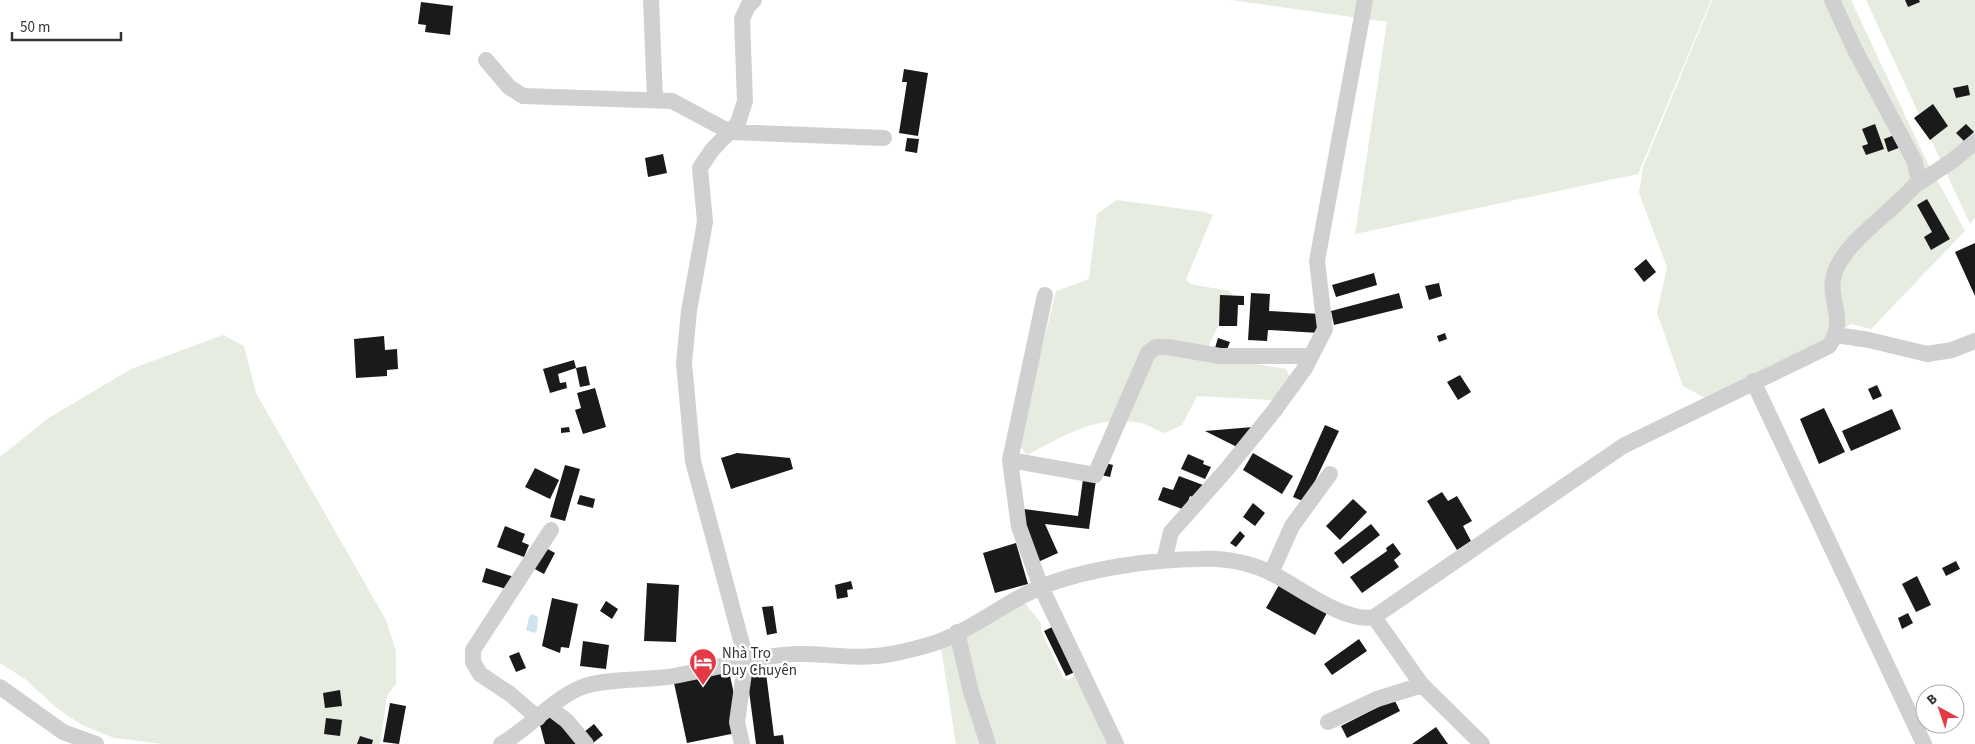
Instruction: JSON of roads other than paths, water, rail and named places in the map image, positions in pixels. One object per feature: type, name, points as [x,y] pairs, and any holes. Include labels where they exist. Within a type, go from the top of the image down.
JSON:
[{"type":"street","points":[[651,0],[655,100]]},
{"type":"street","points":[[742,744],[737,722],[746,660],[692,461],[684,364],[689,311],[705,222],[700,168],[712,150],[738,123],[745,101],[742,19],[748,6],[754,0]]},
{"type":"street","points":[[1164,561],[1171,532],[1256,432],[1311,356],[1325,329],[1317,261],[1365,0]]},
{"type":"street","points":[[501,744],[566,695],[585,685],[668,677],[746,660],[796,654],[875,656],[929,644],[957,632],[1041,587],[1084,574],[1164,561],[1209,558],[1245,564],[1271,573],[1334,608],[1366,619],[1374,617],[1623,446],[1754,380],[1829,346],[1836,335],[1838,316],[1834,275],[1842,258],[1919,180],[1914,160],[1855,50],[1832,0]]},
{"type":"street","points":[[486,60],[508,88],[523,96],[672,101],[730,132],[884,138]]},
{"type":"street","points":[[1914,186],[1952,161],[1975,142]]},
{"type":"street","points":[[1045,295],[1010,460],[1019,527],[1041,587],[1116,744]]},
{"type":"street","points":[[1836,335],[1869,340],[1927,354],[1952,350],[1975,341]]},
{"type":"street","points":[[1010,460],[1095,475],[1148,354],[1156,348],[1168,347],[1220,356],[1311,356]]},
{"type":"street","points":[[1754,380],[1924,744]]},
{"type":"street","points":[[1271,573],[1292,526],[1330,474]]},
{"type":"street","points":[[551,530],[472,650],[474,662],[480,674],[544,713],[567,721],[586,744]]},
{"type":"street","points":[[1374,617],[1422,684],[1482,744]]},
{"type":"street","points":[[957,632],[971,692],[988,744]]},
{"type":"street","points":[[1328,722],[1377,699],[1422,684]]},
{"type":"street","points":[[0,687],[43,720],[88,743]]},
{"type":"water","points":[[532,614],[538,617],[537,630],[534,633],[526,630],[529,617]]},
{"type":"place","name":"Nhà Trọ Duy Chuyên","points":[[703,686]]}]
